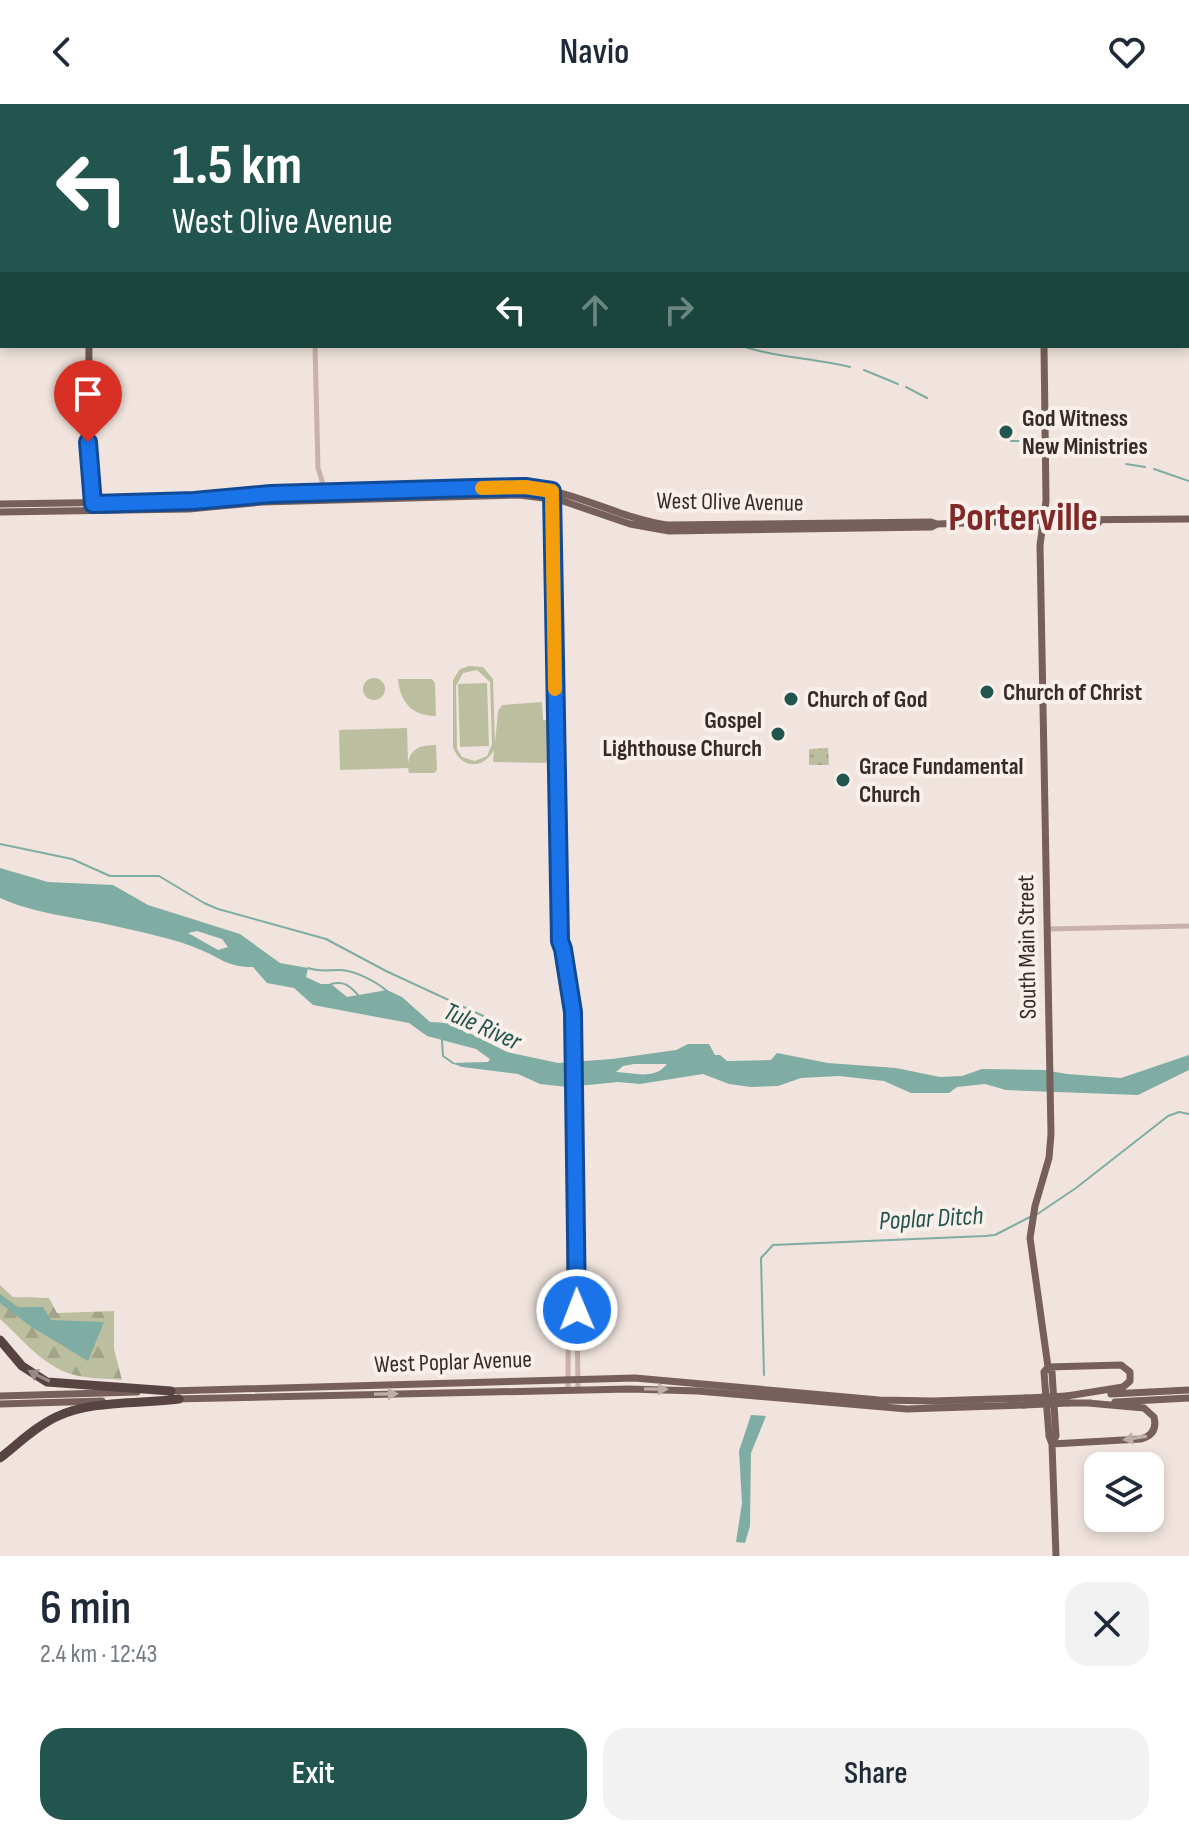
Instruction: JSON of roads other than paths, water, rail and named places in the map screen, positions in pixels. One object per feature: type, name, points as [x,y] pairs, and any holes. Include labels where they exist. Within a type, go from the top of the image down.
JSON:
[{"type":"highway","points":[[0,1340],[22,1366],[47,1382],[171,1391]]},
{"type":"highway","points":[[0,1458],[44,1424],[67,1412],[179,1399]]},
{"type":"main road","points":[[89,348],[88,452],[93,508]]},
{"type":"main road","name":"South Main Street","points":[[1044,348],[1046,501],[1040,545],[1050,1099],[1049,1158],[1031,1224],[1030,1247],[1048,1367],[1044,1372],[1052,1444],[1056,1556]]},
{"type":"main road","points":[[475,496],[514,487]]},
{"type":"main road","name":"West Olive Avenue","points":[[0,504],[206,508],[323,497],[514,487],[650,522],[684,525],[1189,519]]},
{"type":"main road","name":"West Olive Avenue","points":[[323,497],[552,495],[622,522],[655,530],[931,527],[937,524]]},
{"type":"main road","name":"West Olive Avenue","points":[[0,512],[93,508]]},
{"type":"main road","points":[[741,531],[758,524]]},
{"type":"main road","points":[[1048,1367],[1121,1365],[1130,1372],[1130,1381],[1123,1387],[1068,1400]]},
{"type":"main road","name":"West Poplar Avenue","points":[[0,1396],[578,1379],[672,1380],[896,1401],[1025,1402]]},
{"type":"main road","name":"West Poplar Avenue","points":[[0,1404],[578,1389],[685,1390],[907,1409],[1068,1400]]},
{"type":"main road","points":[[1068,1400],[1189,1390]]},
{"type":"main road","points":[[1088,1403],[1189,1398]]},
{"type":"main road","points":[[1052,1444],[1137,1440],[1148,1437],[1155,1429],[1154,1417],[1144,1408],[1068,1400]]},
{"type":"street","points":[[315,348],[318,468],[323,497]]},
{"type":"street","points":[[552,495],[560,941],[573,1012],[571,1047],[578,1389]]},
{"type":"street","points":[[1047,929],[1189,926]]},
{"type":"street","points":[[568,1390],[572,1093]]},
{"type":"water","points":[[0,868],[48,882],[113,885],[148,905],[240,934],[280,963],[308,968],[306,977],[321,984],[331,984],[347,997],[387,990],[402,997],[430,1022],[450,1023],[507,1052],[558,1063],[612,1059],[676,1050],[688,1044],[709,1044],[715,1055],[727,1061],[771,1060],[777,1053],[828,1063],[896,1068],[940,1077],[962,1076],[982,1069],[1044,1070],[1121,1078],[1189,1055],[1189,1070],[1138,1095],[1006,1090],[985,1084],[957,1087],[949,1093],[911,1093],[884,1081],[839,1076],[801,1078],[778,1086],[751,1087],[729,1084],[703,1074],[640,1084],[618,1082],[568,1087],[540,1084],[518,1074],[451,1063],[488,1062],[490,1059],[476,1049],[427,1036],[409,1023],[313,1005],[294,988],[267,983],[253,967],[231,964],[171,939],[44,912],[0,898]],"holes":[[[197,931],[222,939],[228,947],[218,950],[188,933]],[[667,1064],[650,1074],[616,1072],[623,1066]]]},
{"type":"water","points":[[0,1294],[18,1307],[43,1307],[51,1320],[104,1322],[88,1361],[30,1326],[0,1303]]},
{"type":"water","points":[[751,1415],[766,1416],[751,1453],[750,1526],[745,1543],[736,1542],[742,1503],[739,1451]]},
{"type":"waterway","points":[[750,348],[850,367]]},
{"type":"waterway","points":[[864,370],[898,384]]},
{"type":"waterway","points":[[906,387],[927,398]]},
{"type":"waterway","points":[[1011,441],[1037,441]]},
{"type":"waterway","points":[[1126,464],[1145,467]]},
{"type":"waterway","points":[[1154,469],[1189,481]]},
{"type":"waterway","name":"Tule River","points":[[0,844],[72,859],[110,876],[159,876],[218,909],[326,939],[386,971],[494,1021]]},
{"type":"waterway","points":[[308,968],[352,972],[387,991]]},
{"type":"waterway","points":[[331,984],[346,985],[358,995]]},
{"type":"waterway","name":"Tule River","points":[[442,1040],[443,1056],[453,1063]]},
{"type":"waterway","name":"Poplar Ditch","points":[[1036,1215],[1168,1116],[1179,1112],[1189,1114]]},
{"type":"waterway","name":"Poplar Ditch","points":[[764,1375],[761,1258],[773,1245],[995,1235],[1030,1217]]},
{"type":"place","name":"God Witness New Ministries","points":[[1006,432]]},
{"type":"place","name":"Church of Christ","points":[[987,692]]},
{"type":"place","name":"Church of God","points":[[791,699]]},
{"type":"place","name":"Gospel Lighthouse Church","points":[[778,734]]},
{"type":"place","name":"Grace Fundamental Church","points":[[843,780]]},
{"type":"district","name":"Porterville","points":[[1023,518]]}]
